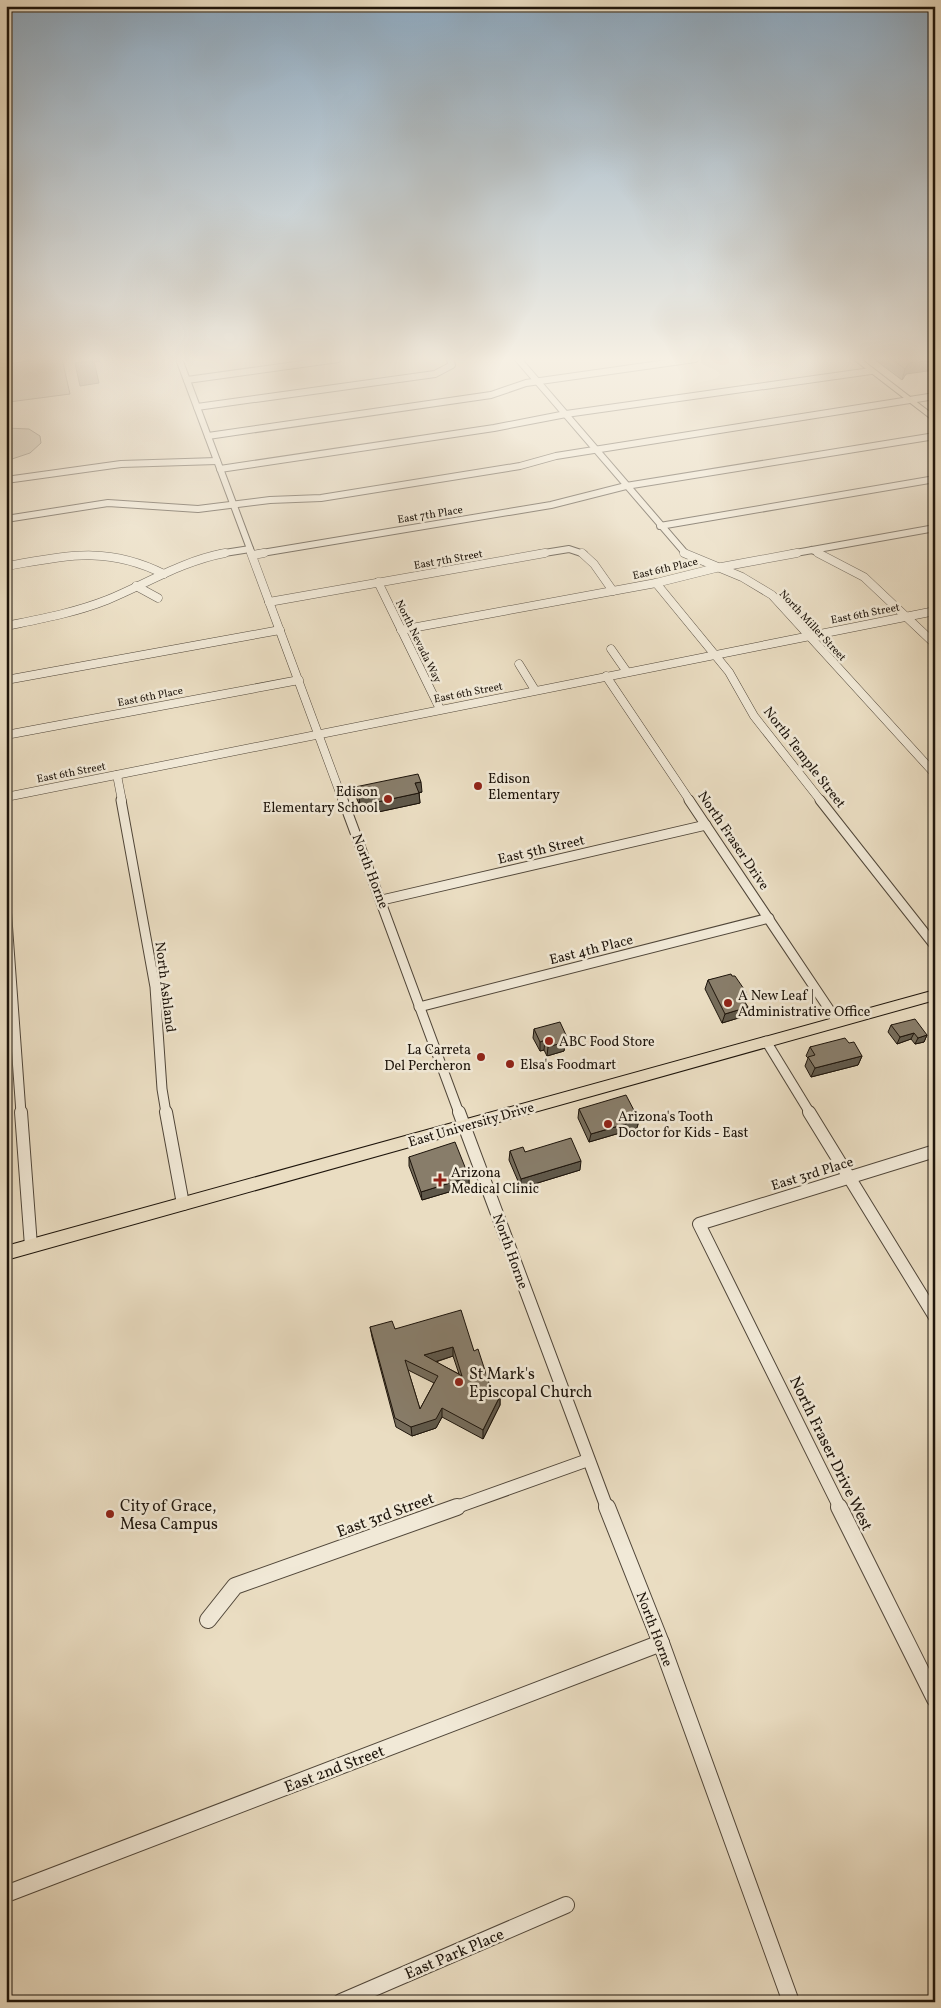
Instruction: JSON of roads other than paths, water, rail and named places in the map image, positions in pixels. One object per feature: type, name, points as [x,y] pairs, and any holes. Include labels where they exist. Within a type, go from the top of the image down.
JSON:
[{"type":"main road","name":"East University Drive","points":[[6,1253],[935,995]]},
{"type":"street","name":"North Horne","points":[[214,453],[382,900],[419,1007],[588,1460],[661,1643],[791,2002]]},
{"type":"street","points":[[220,469],[329,453]]},
{"type":"street","points":[[6,519],[108,504],[138,504],[183,510],[270,500],[321,498],[520,466],[580,453]]},
{"type":"street","name":"North Miller Street","points":[[599,453],[686,555],[742,577],[772,595],[935,774]]},
{"type":"street","name":"East 7th Place","points":[[6,626],[42,620],[79,610],[198,560],[551,505],[626,486],[832,453]]},
{"type":"street","points":[[6,480],[110,465],[184,465],[217,461]]},
{"type":"street","points":[[660,526],[935,478]]},
{"type":"street","name":"East 6th Place","points":[[401,630],[656,583],[716,568],[935,528]]},
{"type":"street","name":"East 7th Street","points":[[269,602],[573,549],[584,553],[612,591]]},
{"type":"street","points":[[811,550],[864,577],[935,644]]},
{"type":"street","points":[[6,566],[61,557],[104,555],[130,559],[164,574]]},
{"type":"street","name":"North Nevada Way","points":[[378,582],[440,709]]},
{"type":"street","name":"North Temple Street","points":[[656,583],[728,672],[754,716],[935,946]]},
{"type":"street","points":[[136,586],[158,598]]},
{"type":"street","name":"East 6th Street","points":[[6,797],[935,611]]},
{"type":"street","points":[[6,680],[280,630]]},
{"type":"street","points":[[611,649],[627,672]]},
{"type":"street","points":[[519,664],[535,690]]},
{"type":"street","name":"North Fraser Drive","points":[[606,676],[838,1022]]},
{"type":"street","name":"East 6th Place","points":[[6,735],[299,680]]},
{"type":"street","name":"North Ashland","points":[[117,775],[155,987],[162,1089],[183,1204]]},
{"type":"street","name":"East 5th Street","points":[[382,900],[706,825]]},
{"type":"street","points":[[6,906],[31,1246]]},
{"type":"street","name":"East 4th Place","points":[[419,1007],[769,918]]},
{"type":"street","points":[[766,1041],[935,1317]]},
{"type":"street","name":"East 3rd Place","points":[[699,1224],[935,1151]]},
{"type":"street","name":"North Fraser Drive West","points":[[699,1224],[935,1699]]},
{"type":"street","name":"East 3rd Street","points":[[208,1620],[235,1586],[588,1460]]},
{"type":"street","name":"East 2nd Street","points":[[6,1894],[661,1643]]},
{"type":"street","name":"East Park Place","points":[[341,2002],[566,1905]]},
{"type":"place","name":"Edison Elementary","points":[[478,786]]},
{"type":"place","name":"Edison Elementary School","points":[[388,799]]},
{"type":"place","name":"A New Leaf | Administrative Office","points":[[728,1003]]},
{"type":"place","name":"ABC Food Store","points":[[549,1041]]},
{"type":"place","name":"La Carreta Del Percheron","points":[[481,1057]]},
{"type":"place","name":"Elsa's Foodmart","points":[[510,1064]]},
{"type":"place","name":"Arizona's Tooth Doctor for Kids - East","points":[[608,1124]]},
{"type":"place","name":"Arizona Medical Clinic","points":[[440,1180]]},
{"type":"place","name":"St Mark's Episcopal Church","points":[[459,1382]]},
{"type":"place","name":"City of Grace, Mesa Campus","points":[[110,1514]]}]
